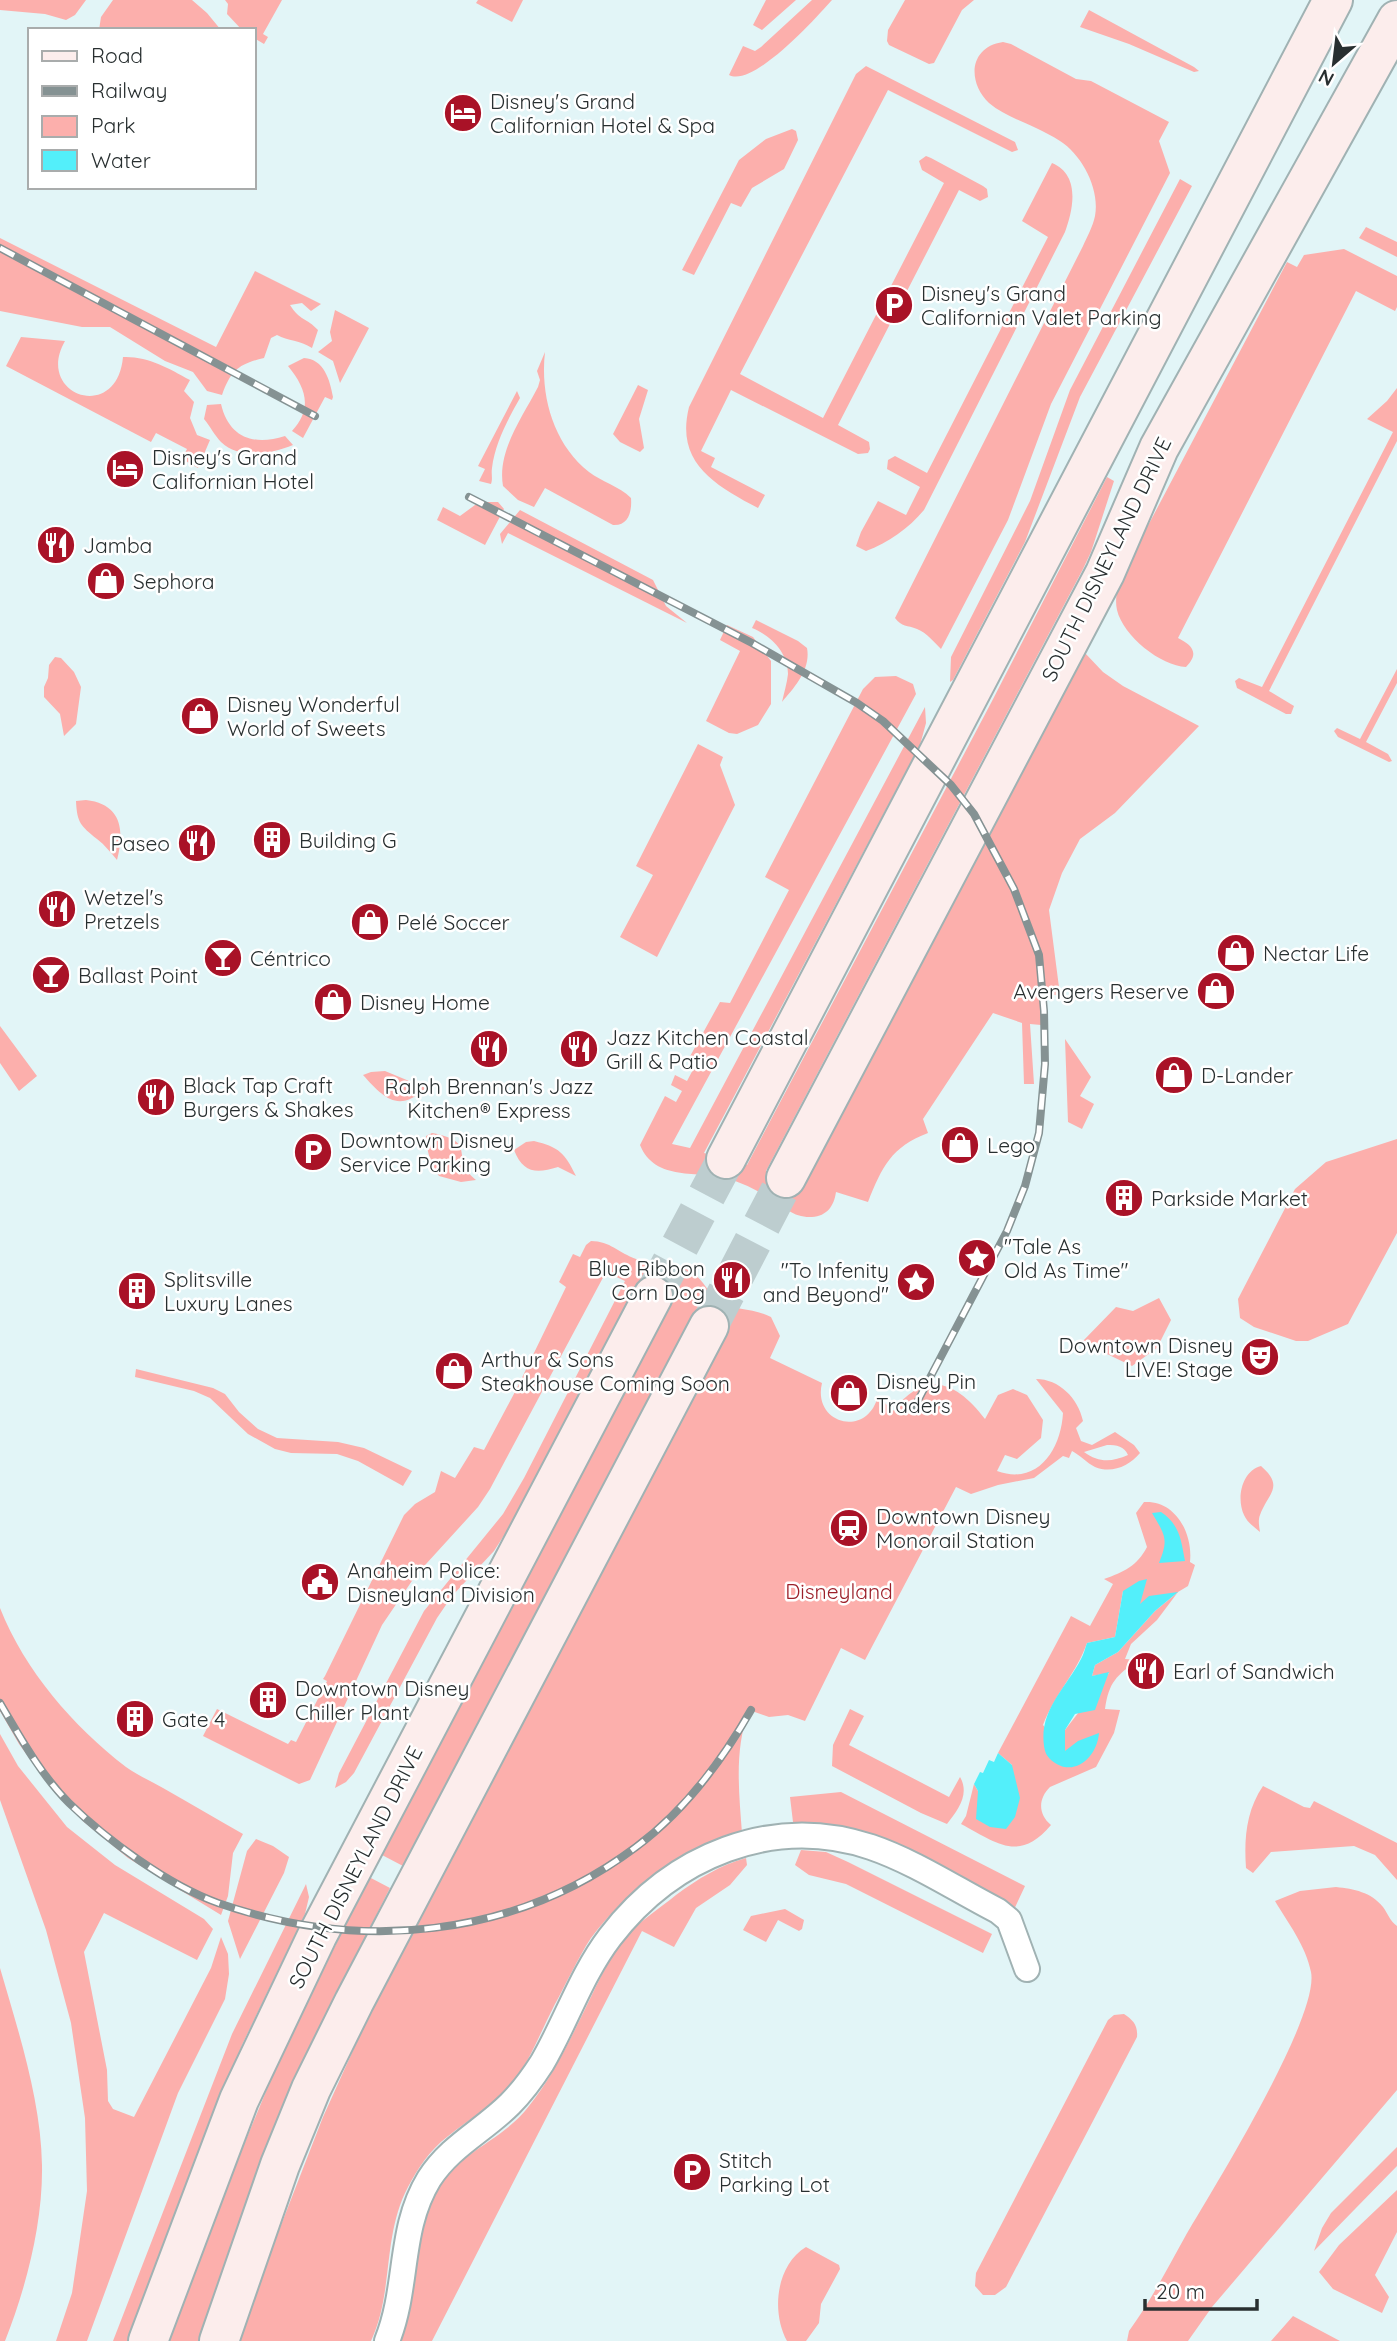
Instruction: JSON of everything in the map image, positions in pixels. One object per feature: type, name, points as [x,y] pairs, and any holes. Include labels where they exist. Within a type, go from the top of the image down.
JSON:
[{"type":"main road","points":[[726,1159],[1333,0]]},
{"type":"main road","name":"SOUTH DISNEYLAND DRIVE","points":[[786,1178],[1105,573],[1159,448],[1397,20]]},
{"type":"main road","name":"SOUTH DISNEYLAND DRIVE","points":[[148,2341],[239,2101],[287,1998],[653,1296]]},
{"type":"main road","points":[[219,2341],[280,2165],[323,2064],[709,1326]]},
{"type":"street","points":[[387,2341],[400,2303],[411,2219],[419,2196],[444,2157],[509,2105],[527,2085],[542,2063],[596,1957],[609,1938],[629,1915],[658,1890],[702,1859],[730,1847],[794,1835],[819,1836],[872,1848],[895,1857],[1009,1920],[1027,1969]]},
{"type":"green space","points":[[0,0],[86,0],[75,15],[66,20],[45,14],[0,10]]},
{"type":"green space","points":[[113,0],[192,0],[219,28],[99,28],[101,17]]},
{"type":"green space","points":[[225,0],[282,0],[263,34],[268,37],[264,44],[256,39],[256,28],[240,28],[227,14],[228,4]]},
{"type":"green space","points":[[478,0],[523,0],[512,22],[476,3]]},
{"type":"green space","points":[[766,0],[796,0],[762,30],[753,25]]},
{"type":"green space","points":[[812,0],[832,0],[799,35],[768,62],[740,76],[729,75],[743,46],[755,51],[761,47]]},
{"type":"green space","points":[[905,0],[974,0],[962,10],[934,63],[929,64],[889,45],[887,41],[888,30]]},
{"type":"green space","points":[[1089,10],[1199,71],[1194,72],[1129,44],[1080,27]]},
{"type":"green space","points":[[1003,42],[1076,79],[1091,81],[1169,122],[1159,141],[1170,173],[1051,404],[1008,520],[941,649],[924,633],[902,624],[895,618],[1083,246],[1095,216],[1092,184],[1082,164],[1068,147],[1054,137],[1000,111],[982,95],[975,76],[978,58],[992,45]]},
{"type":"green space","points":[[866,66],[1015,142],[1018,150],[1012,152],[888,90],[740,374],[823,418],[944,183],[922,170],[919,161],[926,156],[931,158],[983,186],[987,189],[988,197],[980,201],[959,190],[838,425],[869,442],[868,453],[858,454],[731,390],[701,451],[715,458],[711,467],[765,495],[758,508],[714,481],[693,458],[686,426],[689,407],[856,74]]},
{"type":"green space","points":[[792,129],[796,131],[798,140],[784,169],[752,188],[741,207],[731,203],[694,275],[682,270],[739,160],[766,139]]},
{"type":"green space","points":[[1052,163],[1061,169],[1071,184],[1072,204],[1065,232],[924,510],[898,534],[866,551],[856,546],[878,501],[906,515],[920,487],[887,469],[888,460],[895,456],[927,473],[1048,237],[1022,221]]},
{"type":"green space","points":[[1180,179],[1192,186],[1080,397],[1025,542],[950,682],[951,657],[1030,501],[1070,390]]},
{"type":"green space","points":[[1366,227],[1397,242],[1397,257],[1359,238]]},
{"type":"green space","points":[[0,238],[216,347],[255,271],[321,304],[311,311],[302,303],[290,305],[318,330],[312,348],[277,335],[271,338],[264,358],[237,369],[222,395],[207,391],[193,372],[165,361],[110,327],[82,327],[0,311]]},
{"type":"green space","points":[[1344,249],[1397,276],[1397,307],[1395,311],[1356,291],[1178,638],[1190,647],[1193,658],[1186,667],[1166,661],[1144,648],[1121,620],[1116,600],[1123,573],[1287,262],[1297,267],[1304,255]]},
{"type":"green space","points":[[335,310],[369,328],[340,383],[333,361],[318,352],[332,341],[330,332]]},
{"type":"green space","points":[[21,337],[65,341],[58,360],[60,376],[68,387],[80,394],[94,396],[107,390],[118,378],[123,357],[149,361],[190,380],[184,391],[194,402],[190,418],[197,435],[210,440],[198,468],[182,459],[187,449],[156,433],[151,442],[6,366]]},
{"type":"green space","points":[[545,352],[547,401],[558,433],[577,461],[589,472],[631,498],[630,513],[623,523],[613,525],[545,488],[534,507],[518,500],[503,486],[502,473],[507,447],[538,387],[540,380],[537,371]]},
{"type":"green space","points":[[304,358],[321,366],[328,377],[333,397],[332,400],[325,397],[303,438],[292,431],[303,414],[305,398],[299,382],[288,366]]},
{"type":"green space","points":[[638,385],[648,390],[639,419],[644,448],[640,452],[620,442],[613,434]]},
{"type":"green space","points":[[1397,388],[1397,441],[1269,691],[1294,706],[1291,714],[1286,714],[1237,688],[1235,681],[1239,678],[1262,687],[1393,432],[1367,419]]},
{"type":"green space","points":[[517,391],[520,398],[499,440],[491,484],[479,481],[485,469],[478,466]]},
{"type":"green space","points":[[221,404],[230,425],[244,436],[263,440],[285,436],[293,445],[256,454],[229,448],[219,440],[204,419],[207,405]]},
{"type":"green space","points":[[1107,477],[1114,481],[1083,569],[766,1171],[786,1178],[1080,655],[1085,653],[1103,672],[1123,686],[1199,726],[1115,813],[1080,839],[1062,873],[1049,910],[1060,995],[1047,995],[1041,1025],[1030,1024],[1034,1084],[1024,1084],[1022,1023],[993,1013],[923,1119],[928,1133],[905,1145],[889,1160],[868,1202],[836,1192],[834,1202],[822,1215],[806,1217],[794,1214],[755,1190],[730,1179],[679,1173],[656,1165],[640,1145],[665,1096],[676,1102],[682,1091],[671,1085],[675,1075],[687,1081],[696,1064],[688,1060],[720,1002],[730,1003],[789,890],[765,877],[863,689],[875,677],[896,676],[913,684],[916,694],[672,1144],[690,1148],[925,707],[926,723],[920,745],[704,1153],[747,1165]]},
{"type":"green space","points":[[484,502],[498,502],[504,509],[485,545],[437,520],[443,507],[460,516]]},
{"type":"green space","points":[[520,510],[653,580],[666,606],[687,623],[508,533],[502,544],[500,534]]},
{"type":"green space","points":[[756,620],[807,648],[804,670],[797,684],[782,702],[788,674],[785,659],[777,645],[752,628]]},
{"type":"green space","points":[[727,625],[753,637],[771,661],[771,704],[758,725],[737,734],[729,733],[706,721],[740,651],[720,640]]},
{"type":"green space","points":[[55,657],[61,658],[74,672],[81,687],[76,724],[64,736],[60,714],[44,697],[49,665]]},
{"type":"green space","points":[[1397,669],[1397,683],[1366,742],[1388,754],[1392,761],[1389,762],[1338,737],[1334,731],[1337,728],[1360,739]]},
{"type":"green space","points":[[698,744],[723,757],[720,765],[735,805],[657,957],[620,937],[653,875],[636,866]]},
{"type":"green space","points":[[86,800],[107,807],[118,820],[120,838],[117,860],[81,823],[76,801]]},
{"type":"green space","points":[[0,1026],[37,1076],[19,1091],[0,1063]]},
{"type":"green space","points":[[1065,1039],[1091,1077],[1080,1096],[1094,1104],[1082,1129],[1068,1122]]},
{"type":"green space","points":[[385,1071],[426,1088],[407,1100],[391,1100],[363,1075]]},
{"type":"green space","points":[[432,1133],[447,1137],[460,1146],[464,1164],[476,1180],[461,1182],[439,1176],[427,1147],[426,1136]]},
{"type":"green space","points":[[1397,1139],[1397,1233],[1348,1324],[1308,1341],[1296,1341],[1254,1327],[1240,1318],[1238,1299],[1295,1189],[1326,1162]]},
{"type":"green space","points":[[534,1141],[560,1152],[576,1176],[558,1167],[537,1171],[526,1167],[514,1150],[526,1142]]},
{"type":"green space","name":"Disneyland","points":[[591,1241],[598,1242],[643,1261],[686,1269],[697,1276],[719,1301],[771,1317],[780,1336],[770,1358],[822,1383],[821,1397],[825,1408],[832,1416],[842,1421],[853,1422],[863,1418],[872,1409],[878,1396],[893,1411],[905,1397],[929,1385],[952,1389],[974,1406],[985,1419],[998,1395],[1013,1389],[1027,1395],[1043,1420],[1041,1438],[1017,1459],[1005,1455],[997,1471],[1024,1473],[1035,1469],[1052,1451],[1058,1439],[1063,1413],[1036,1379],[1060,1386],[1072,1398],[1083,1421],[1076,1428],[1081,1441],[1092,1445],[1115,1432],[1134,1445],[1140,1453],[1131,1462],[1108,1470],[1095,1467],[1072,1451],[1069,1458],[1063,1456],[1034,1478],[971,1494],[956,1487],[865,1660],[841,1648],[805,1721],[788,1715],[769,1717],[749,1710],[739,1756],[742,1833],[698,1851],[658,1874],[606,1919],[591,1938],[516,2078],[495,2101],[441,2142],[420,2166],[408,2187],[394,2225],[383,2303],[371,2341],[236,2341],[323,2117],[383,1984],[723,1333],[692,1317],[403,1866],[382,1855],[671,1305],[635,1287],[519,1512],[494,1551],[452,1596],[437,1618],[354,1773],[346,1782],[335,1788],[339,1773],[424,1611],[503,1514],[625,1281],[606,1272],[490,1489],[478,1507],[416,1575],[382,1625],[310,1780],[299,1784],[203,1736],[217,1709],[288,1744],[291,1740],[296,1742],[327,1681],[323,1679],[404,1515],[415,1504],[435,1492],[441,1471],[455,1478],[474,1447],[484,1450],[566,1287],[559,1282],[573,1254],[580,1257]],"holes":[[[1107,1445],[1122,1448],[1128,1455],[1106,1460],[1084,1452]]]},
{"type":"green space","points":[[1159,1298],[1171,1320],[1157,1348],[1132,1366],[1082,1342],[1116,1307],[1133,1311]]},
{"type":"green space","points":[[136,1369],[213,1388],[225,1394],[239,1412],[258,1429],[277,1438],[338,1442],[364,1448],[412,1471],[403,1486],[358,1461],[337,1454],[291,1453],[275,1449],[248,1434],[210,1398],[194,1391],[135,1377]]},
{"type":"green space","points":[[1261,1466],[1272,1479],[1273,1485],[1259,1517],[1260,1532],[1245,1518],[1241,1493],[1249,1473]]},
{"type":"green space","points":[[1144,1502],[1155,1503],[1165,1507],[1180,1521],[1189,1541],[1190,1562],[1195,1565],[1188,1586],[1178,1592],[1157,1620],[1131,1644],[1125,1659],[1138,1660],[1119,1675],[1111,1686],[1105,1709],[1120,1710],[1114,1733],[1096,1767],[1050,1787],[1043,1796],[1041,1806],[1051,1825],[1039,1837],[1028,1844],[1018,1846],[997,1843],[961,1824],[966,1816],[974,1784],[978,1791],[1012,1765],[998,1753],[1071,1616],[1090,1626],[1113,1584],[1104,1579],[1129,1568],[1143,1554],[1147,1547],[1136,1513]],"holes":[[[1123,1591],[1141,1593],[1139,1605],[1177,1593],[1155,1611],[1118,1652],[1095,1665],[1092,1676],[1109,1673],[1065,1730],[1065,1751],[1043,1725],[1048,1714],[1078,1664],[1087,1643],[1115,1637]]]},
{"type":"green space","points":[[0,1608],[10,1631],[37,1675],[52,1696],[87,1734],[130,1770],[243,1834],[233,1853],[228,1896],[221,1915],[128,1858],[84,1822],[47,1782],[19,1744],[0,1711]]},
{"type":"green space","points":[[850,1709],[864,1716],[849,1745],[949,1797],[960,1777],[963,1796],[947,1824],[832,1766],[833,1745]]},
{"type":"green space","points":[[0,1734],[18,1766],[67,1827],[115,1865],[204,1919],[213,1929],[197,1960],[104,1913],[84,1952],[107,2070],[108,2101],[113,2109],[134,2117],[211,1968],[221,1937],[228,1954],[229,1974],[225,1999],[178,2093],[87,2341],[56,2341],[72,2293],[87,2191],[85,2118],[71,2023],[46,1930],[0,1800]]},
{"type":"green space","points":[[1263,1786],[1304,1807],[1310,1808],[1314,1801],[1397,1843],[1397,1880],[1375,1855],[1354,1846],[1271,1852],[1253,1873],[1246,1868],[1246,1836],[1253,1805]]},
{"type":"green space","points":[[841,1792],[1025,1886],[1011,1916],[842,1827],[793,1822],[790,1797]]},
{"type":"green space","points":[[256,1839],[289,1857],[284,1873],[240,1959],[228,1921],[247,1851]]},
{"type":"green space","points":[[801,1850],[826,1852],[992,1934],[983,1953],[846,1884],[809,1875],[795,1865]]},
{"type":"green space","points":[[746,1858],[747,1865],[730,1885],[696,1908],[674,1947],[642,1931],[432,2341],[400,2341],[410,2305],[421,2231],[433,2196],[443,2181],[466,2158],[518,2119],[529,2106],[561,2057],[610,1960],[632,1930],[693,1883]]},
{"type":"green space","points":[[369,1877],[390,1888],[300,2067],[243,2214],[199,2341],[168,2341],[207,2234],[279,2060]]},
{"type":"green space","points":[[306,1884],[309,1897],[305,1914],[242,2045],[128,2341],[113,2341],[232,2034]]},
{"type":"green space","points":[[1336,1887],[1356,1890],[1373,1898],[1397,1926],[1397,2090],[1212,2307],[1188,2341],[1127,2341],[1129,2331],[1152,2296],[1262,2103],[1299,2026],[1309,1994],[1311,1972],[1301,1944],[1275,1901],[1300,1891]]},
{"type":"green space","points":[[785,1909],[804,1920],[802,1929],[799,1931],[778,1920],[766,1942],[743,1930],[751,1916]]},
{"type":"green space","points":[[0,1968],[33,2090],[42,2165],[40,2210],[32,2255],[5,2341],[0,2341]]},
{"type":"green space","points":[[1124,2014],[1134,2023],[1137,2037],[1006,2287],[995,2295],[983,2295],[975,2286],[976,2273],[1108,2020],[1114,2015]]},
{"type":"green space","points":[[1397,2147],[1397,2166],[1314,2251],[1331,2213]]},
{"type":"green space","points":[[1397,2190],[1397,2232],[1375,2275],[1389,2297],[1382,2313],[1333,2289],[1319,2272],[1339,2245]]},
{"type":"green space","points":[[806,2247],[839,2265],[840,2269],[821,2304],[819,2323],[806,2341],[787,2341],[779,2317],[779,2290],[788,2265]]},
{"type":"green space","points":[[1293,2316],[1340,2341],[1271,2341]]},
{"type":"water","points":[[1161,1512],[1176,1528],[1185,1561],[1159,1563],[1165,1542],[1152,1513]]},
{"type":"water","points":[[1147,1579],[1140,1604],[1149,1596],[1178,1592],[1155,1611],[1118,1652],[1095,1665],[1092,1676],[1109,1672],[1095,1710],[1075,1714],[1065,1730],[1065,1751],[1078,1741],[1099,1733],[1097,1742],[1089,1758],[1082,1763],[1068,1767],[1059,1765],[1048,1757],[1044,1746],[1046,1721],[1050,1710],[1075,1670],[1087,1643],[1115,1637],[1123,1591]]},
{"type":"water","points":[[998,1753],[1012,1765],[1020,1798],[1015,1817],[1006,1829],[990,1827],[976,1819],[978,1791],[974,1784],[989,1760],[994,1762]]},
{"type":"tunnel","points":[[653,1296],[726,1159]]},
{"type":"tunnel","points":[[709,1326],[786,1178]]},
{"type":"railway","points":[[0,248],[315,416]]},
{"type":"railway","points":[[469,497],[752,643],[857,703],[883,721],[951,785],[974,814],[1014,889],[1039,955],[1045,1064],[1039,1133],[1025,1186],[1007,1231],[913,1410]]},
{"type":"railway","points":[[0,1703],[40,1768],[69,1803],[101,1832],[159,1873],[218,1903],[272,1918],[326,1928],[380,1931],[434,1928],[487,1918],[539,1901],[589,1878],[636,1847],[670,1818],[714,1767],[751,1710]]},
{"type":"place","name":"Disney's Grand Californian Hotel & Spa","points":[[463,113]]},
{"type":"place","name":"Disney's Grand Californian Valet Parking","points":[[894,305]]},
{"type":"place","name":"Disney's Grand Californian Hotel","points":[[125,469]]},
{"type":"place","name":"Jamba","points":[[56,545]]},
{"type":"place","name":"Sephora","points":[[106,581]]},
{"type":"place","name":"Disney Wonderful World of Sweets","points":[[200,716]]},
{"type":"place","name":"Building G","points":[[272,840]]},
{"type":"place","name":"Paseo","points":[[197,843]]},
{"type":"place","name":"Wetzel's Pretzels","points":[[57,909]]},
{"type":"place","name":"Pelé Soccer","points":[[370,922]]},
{"type":"place","name":"Nectar Life","points":[[1236,953]]},
{"type":"place","name":"Céntrico","points":[[223,958]]},
{"type":"place","name":"Ballast Point","points":[[51,975]]},
{"type":"place","name":"Avengers Reserve","points":[[1216,991]]},
{"type":"place","name":"Disney Home","points":[[333,1002]]},
{"type":"place","name":"Ralph Brennan's Jazz Kitchen® Express","points":[[489,1049]]},
{"type":"place","name":"Jazz Kitchen Coastal Grill & Patio","points":[[579,1049]]},
{"type":"place","name":"D-Lander","points":[[1174,1075]]},
{"type":"place","name":"Black Tap Craft Burgers & Shakes","points":[[156,1097]]},
{"type":"place","name":"Lego","points":[[960,1145]]},
{"type":"place","name":"Downtown Disney Service Parking","points":[[313,1152]]},
{"type":"place","name":"Parkside Market","points":[[1124,1198]]},
{"type":"place","name":"\"Tale As Old As Time\"","points":[[977,1258]]},
{"type":"place","name":"Blue Ribbon Corn Dog","points":[[732,1280]]},
{"type":"place","name":"\"To Infenity and Beyond\"","points":[[916,1282]]},
{"type":"place","name":"Splitsville Luxury Lanes","points":[[137,1291]]},
{"type":"place","name":"Downtown Disney LIVE! Stage","points":[[1260,1357]]},
{"type":"place","name":"Arthur & Sons Steakhouse Coming Soon","points":[[454,1371]]},
{"type":"place","name":"Disney Pin Traders","points":[[849,1393]]},
{"type":"place","name":"Downtown Disney Monorail Station","points":[[849,1528]]},
{"type":"place","name":"Anaheim Police: Disneyland Division","points":[[320,1582]]},
{"type":"place","name":"Earl of Sandwich","points":[[1146,1671]]},
{"type":"place","name":"Downtown Disney Chiller Plant","points":[[268,1700]]},
{"type":"place","name":"Gate 4","points":[[135,1719]]},
{"type":"place","name":"Stitch Parking Lot","points":[[692,2172]]}]
